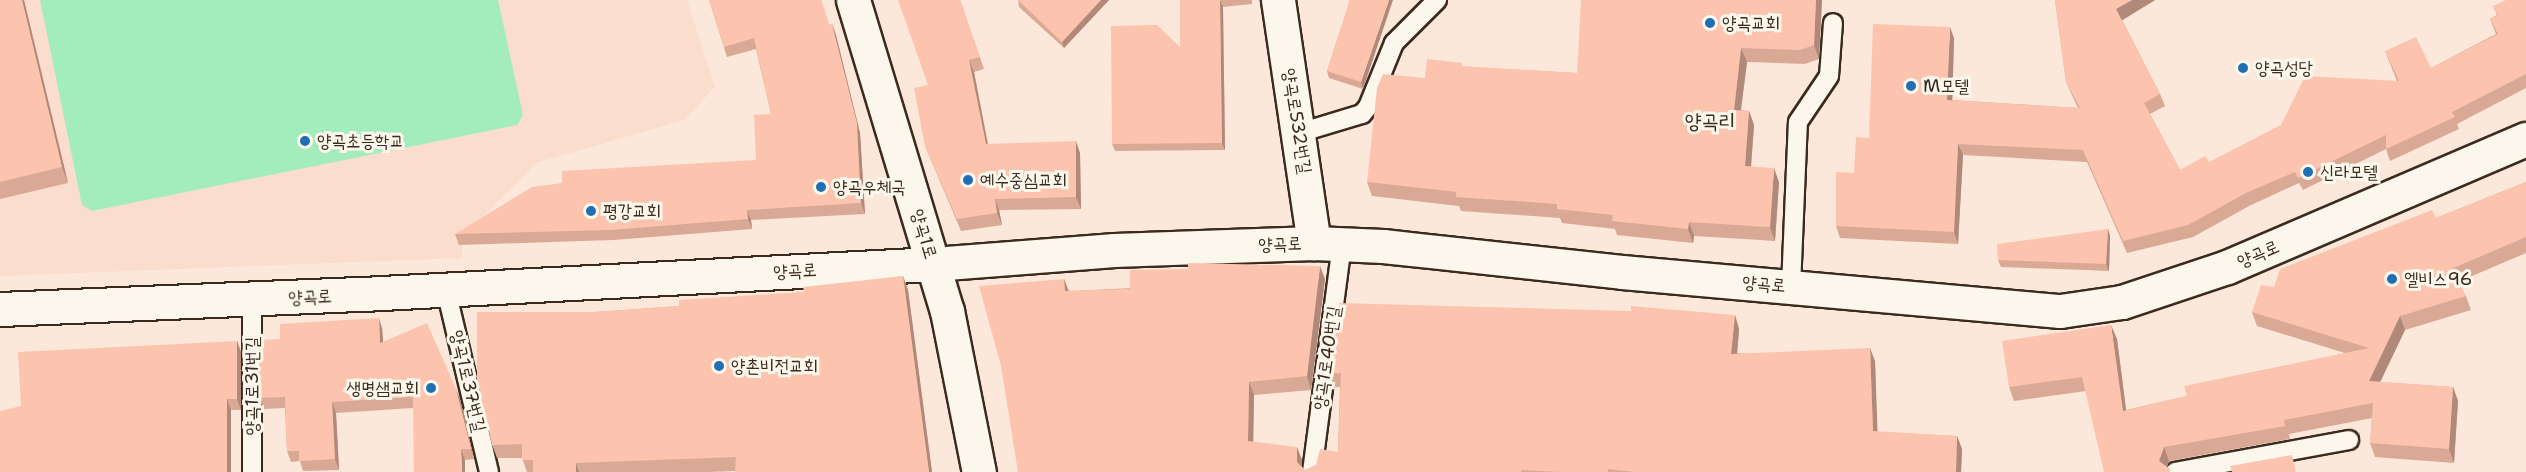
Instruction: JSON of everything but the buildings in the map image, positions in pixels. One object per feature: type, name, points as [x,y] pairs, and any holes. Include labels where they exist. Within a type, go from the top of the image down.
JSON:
[{"type":"street","name":"양곡1로","points":[[853,0],[947,311],[979,472]]},
{"type":"street","name":"양곡로532번길","points":[[1278,0],[1299,133],[1328,244]]},
{"type":"street","name":"양곡로","points":[[0,309],[446,290],[933,264],[1114,250],[1328,244],[2049,311],[2122,302],[2227,267],[2526,139]]},
{"type":"lane","points":[[1299,133],[1362,114],[1368,107],[1394,43],[1437,0]]},
{"type":"lane","points":[[1791,287],[1798,122],[1829,76],[1833,23]]},
{"type":"lane","name":"양곡1로40번길","points":[[1312,472],[1328,244]]},
{"type":"lane","name":"양곡1로37번길","points":[[446,290],[489,472]]},
{"type":"lane","name":"양곡1로31번길","points":[[252,299],[252,472]]},
{"type":"lane","points":[[2175,472],[2349,440]]},
{"type":"shaded area","name":"양곡초등학교","points":[[0,0],[687,0],[715,87],[684,120],[536,163],[462,238],[462,258],[0,276]]},
{"type":"green space","points":[[40,0],[498,0],[523,115],[517,125],[92,211],[82,205]]},
{"type":"place","name":"양곡교회","points":[[1710,23]]},
{"type":"place","name":"양곡성당","points":[[2243,68]]},
{"type":"place","name":"M모텔","points":[[1911,86]]},
{"type":"place","name":"양곡초등학교","points":[[305,141]]},
{"type":"place","name":"신라모텔","points":[[2308,172]]},
{"type":"place","name":"예수중심교회","points":[[968,180]]},
{"type":"place","name":"양곡우체국","points":[[821,187]]},
{"type":"place","name":"평강교회","points":[[591,211]]},
{"type":"place","name":"엘비스96","points":[[2392,279]]},
{"type":"place","name":"양촌비전교회","points":[[719,366]]},
{"type":"place","name":"생명샘교회","points":[[431,388]]},
{"type":"district","name":"양곡리","points":[[1710,121]]}]
